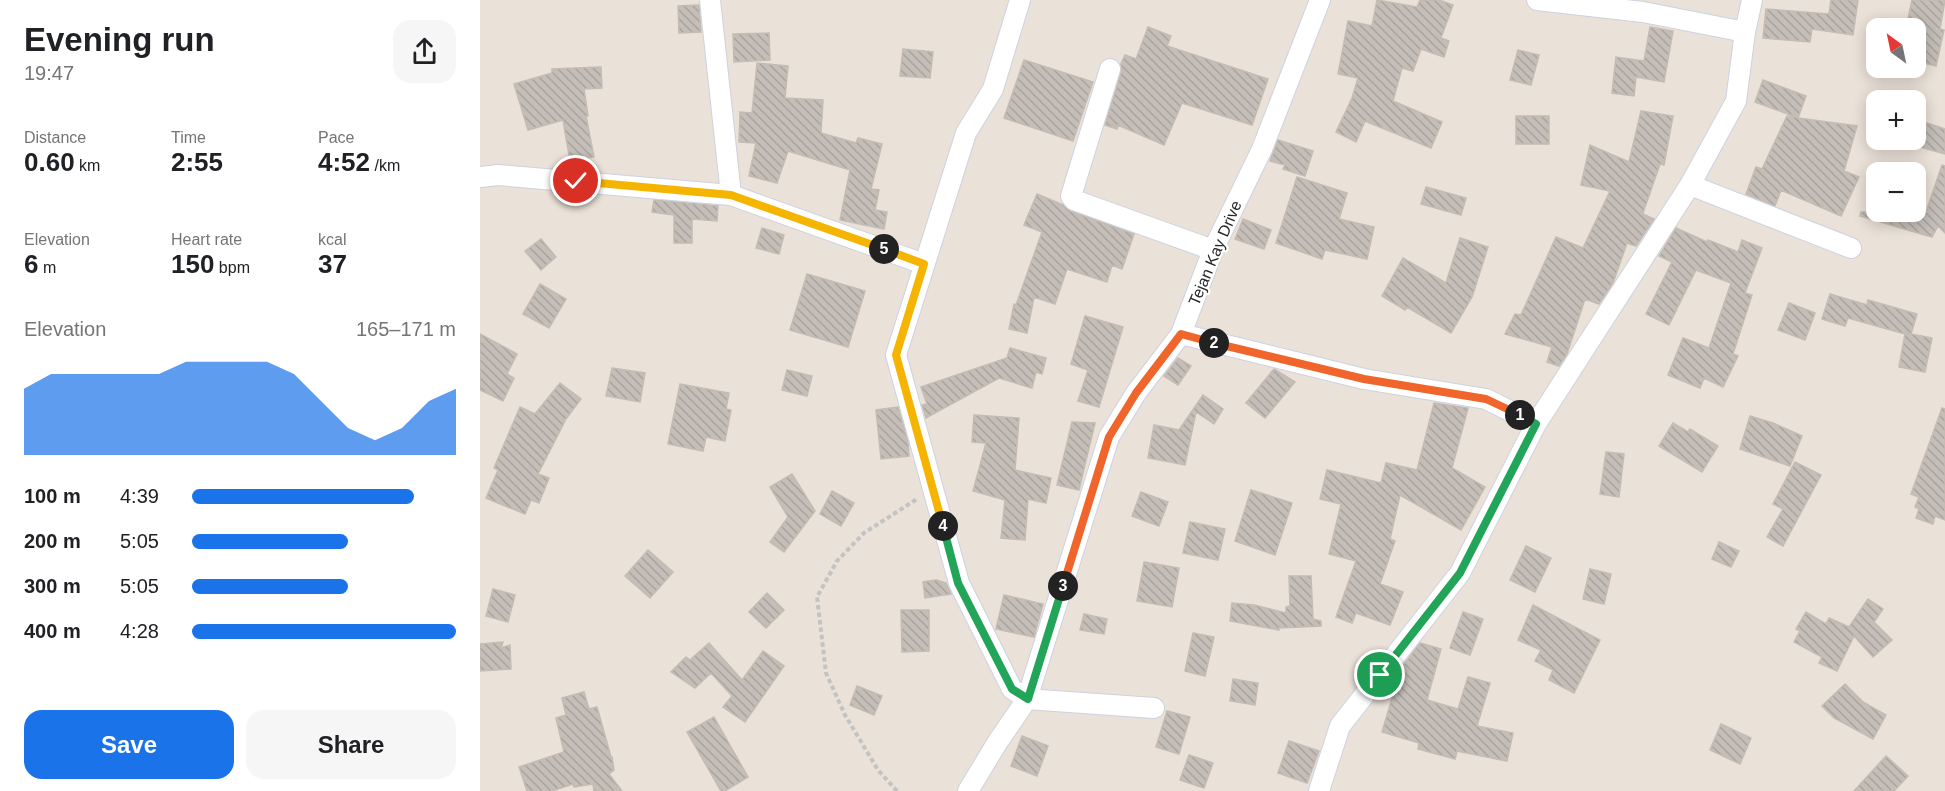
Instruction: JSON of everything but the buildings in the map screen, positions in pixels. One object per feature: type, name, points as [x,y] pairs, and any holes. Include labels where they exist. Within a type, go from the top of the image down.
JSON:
[{"type":"street","points":[[710,0],[731,195]]},
{"type":"street","points":[[1020,0],[993,89],[966,133],[896,355],[958,583],[1012,689],[1028,699],[1154,708]]},
{"type":"street","name":"Tejan Kay Drive","points":[[968,791],[997,743],[1028,699],[1109,437],[1136,393],[1181,334],[1213,250],[1262,149],[1320,0]]},
{"type":"street","points":[[1537,0],[1643,12],[1745,32]]},
{"type":"street","points":[[1319,791],[1340,726],[1460,573],[1536,424],[1690,185],[1736,100],[1745,32],[1752,0]]},
{"type":"street","points":[[1110,69],[1071,196],[1074,200],[1213,250]]},
{"type":"street","points":[[480,177],[498,175],[731,195],[924,264]]},
{"type":"street","points":[[1690,185],[1851,248]]},
{"type":"street","points":[[1181,334],[1364,379],[1486,399],[1536,424]]},
{"type":"path","points":[[897,791],[878,770],[845,716],[826,673],[817,597],[837,561],[864,533],[933,489]]},
{"type":"route","points":[[576,181],[731,195],[924,264],[896,355],[958,583],[1012,689],[1028,699],[1109,437],[1136,393],[1181,334],[1364,379],[1486,399],[1536,424],[1460,573],[1380,675]]}]
